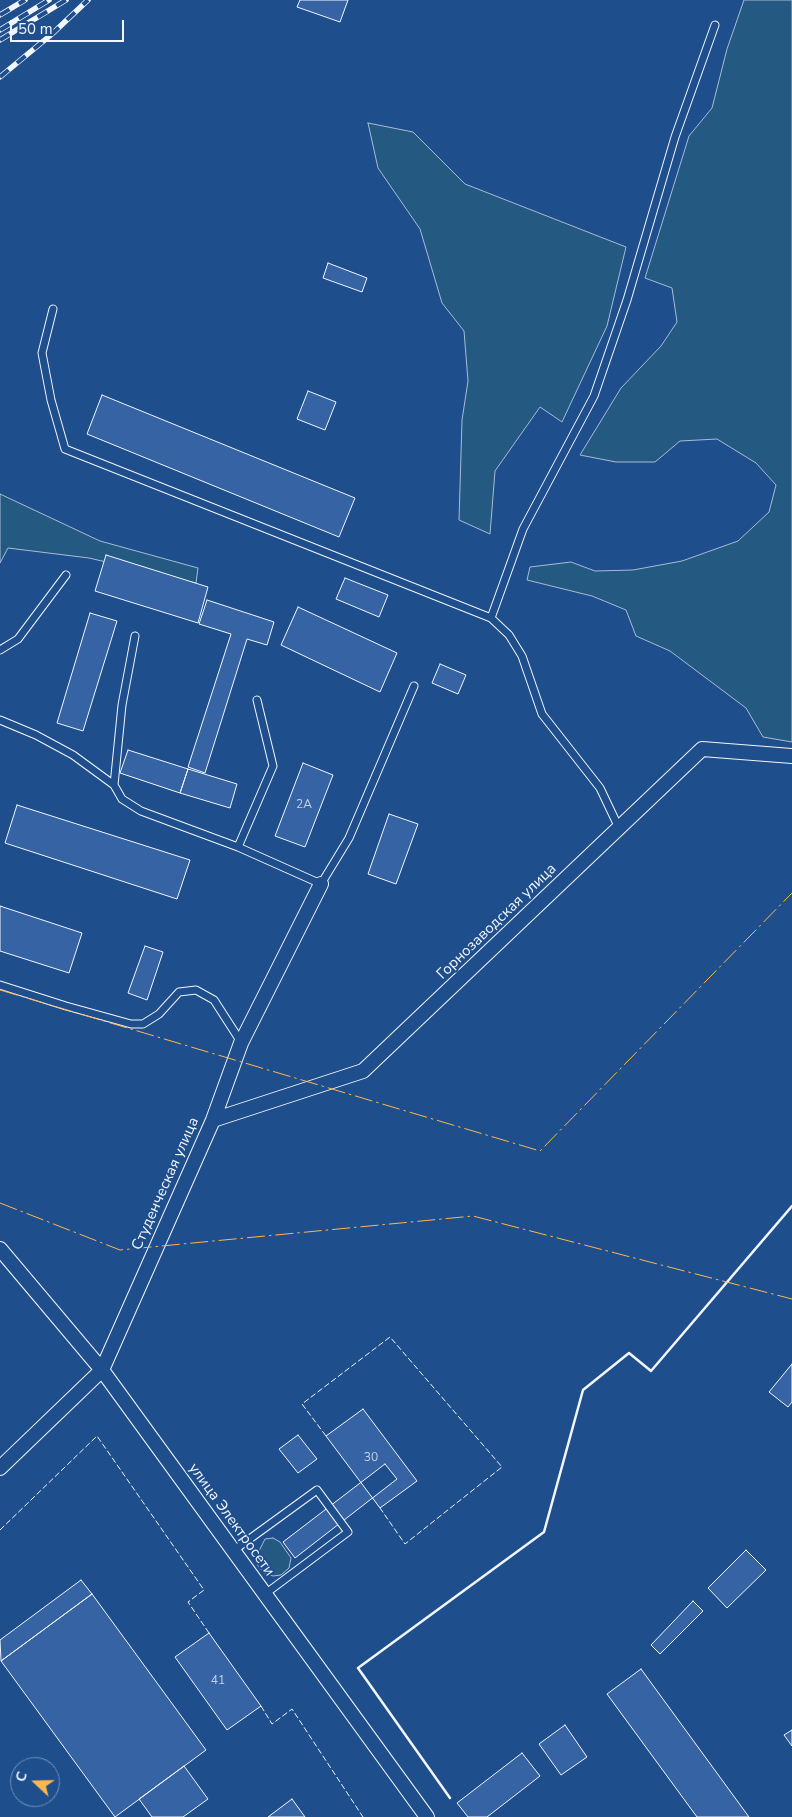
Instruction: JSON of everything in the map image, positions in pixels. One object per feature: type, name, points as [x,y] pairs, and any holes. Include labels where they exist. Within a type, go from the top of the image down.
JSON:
[{"type":"street","name":"Горнозаводская улица","points":[[213,1120],[363,1071],[702,749],[792,756]]},
{"type":"street","name":"Студенческая улица","points":[[0,1468],[102,1370],[213,1120],[241,1043],[321,884]]},
{"type":"street","name":"улица Электросети","points":[[0,1248],[102,1370],[427,1817]]},
{"type":"lane","points":[[491,618],[523,529],[594,396],[627,300],[675,137],[715,25]]},
{"type":"lane","points":[[53,309],[42,353],[51,400],[65,449],[491,618],[509,636],[522,656],[542,714],[600,788],[620,828]]},
{"type":"lane","points":[[0,650],[18,639],[66,575]]},
{"type":"lane","points":[[114,785],[122,704],[135,636]]},
{"type":"lane","points":[[0,720],[36,735],[73,755],[114,785],[122,799],[141,811],[238,847],[321,884],[349,838],[414,686]]},
{"type":"lane","points":[[238,847],[274,766],[258,700]]},
{"type":"lane","points":[[0,985],[66,1006],[137,1024],[143,1024],[159,1014],[179,992],[196,990],[214,1000],[241,1043]]},
{"type":"lane","points":[[233,1550],[317,1490],[348,1532],[265,1594]]},
{"type":"shaded area","points":[[744,0],[792,0],[792,742],[763,737],[746,708],[670,651],[636,636],[626,610],[592,596],[527,580],[530,567],[571,562],[595,571],[633,570],[682,561],[738,541],[769,512],[776,485],[756,463],[717,439],[680,441],[655,462],[616,462],[580,455],[621,388],[661,346],[677,322],[672,288],[645,278],[689,136],[712,108],[727,49]]},
{"type":"shaded area","points":[[368,123],[413,132],[465,184],[626,247],[607,326],[562,422],[540,407],[495,471],[490,534],[459,520],[462,420],[468,381],[464,331],[442,303],[420,229],[378,168]]},
{"type":"shaded area","points":[[0,494],[100,541],[198,568],[196,583],[89,558],[8,548],[0,563]]},
{"type":"shaded area","points":[[273,1538],[280,1542],[291,1558],[289,1568],[281,1575],[273,1576],[264,1573],[258,1566],[256,1557],[265,1539]]},
{"type":"building","points":[[300,0],[348,0],[340,22],[297,7]]},
{"type":"building","points":[[328,263],[367,278],[362,292],[323,278]]},
{"type":"building","points":[[308,391],[336,402],[325,430],[297,419]]},
{"type":"building","points":[[102,395],[355,498],[339,537],[87,434]]},
{"type":"building","points":[[106,555],[208,587],[198,623],[95,591]]},
{"type":"building","points":[[345,578],[388,595],[379,617],[336,599]]},
{"type":"building","points":[[207,600],[274,622],[267,645],[247,639],[205,773],[188,767],[231,634],[199,624]]},
{"type":"building","points":[[298,607],[397,653],[380,692],[281,645]]},
{"type":"building","points":[[90,613],[117,621],[83,731],[57,723]]},
{"type":"building","points":[[440,664],[466,675],[458,694],[432,683]]},
{"type":"building","points":[[128,750],[188,769],[180,793],[120,773]]},
{"type":"building","points":[[303,763],[333,775],[305,847],[275,836]]},
{"type":"building","points":[[188,769],[237,784],[230,808],[180,793]]},
{"type":"building","points":[[17,805],[190,860],[177,899],[5,843]]},
{"type":"building","points":[[389,814],[418,824],[396,884],[368,874]]},
{"type":"building","points":[[0,906],[82,933],[69,973],[0,951]]},
{"type":"building","points":[[145,946],[163,952],[147,1000],[128,993]]},
{"type":"building","points":[[792,1364],[792,1402],[788,1407],[769,1392]]},
{"type":"building","points":[[363,1409],[417,1481],[380,1508],[326,1436]]},
{"type":"building","points":[[298,1435],[317,1459],[298,1473],[279,1449]]},
{"type":"building","points":[[385,1464],[397,1479],[295,1558],[283,1542]]},
{"type":"building","points":[[746,1550],[766,1570],[727,1608],[708,1588]]},
{"type":"building","points":[[81,1580],[92,1594],[1,1661],[0,1640]]},
{"type":"building","points":[[92,1594],[206,1750],[115,1817],[1,1661]]},
{"type":"building","points":[[693,1601],[703,1611],[660,1654],[651,1645]]},
{"type":"building","points":[[209,1633],[261,1706],[227,1730],[175,1657]]},
{"type":"building","points":[[641,1669],[749,1817],[697,1817],[607,1694]]},
{"type":"building","points":[[565,1725],[587,1757],[561,1775],[539,1744]]},
{"type":"building","points":[[792,1730],[792,1746],[784,1735]]},
{"type":"building","points":[[522,1753],[540,1776],[487,1817],[468,1817],[457,1803]]},
{"type":"building","points":[[184,1766],[208,1799],[183,1817],[152,1817],[139,1799]]},
{"type":"building","points":[[292,1799],[305,1817],[268,1817]]},
{"type":"railway","points":[[0,15],[25,0]]},
{"type":"railway","points":[[0,30],[49,0]]},
{"type":"railway","points":[[0,40],[66,0]]},
{"type":"railway","points":[[0,77],[52,34],[88,0]]},
{"type":"fence","points":[[326,1436],[302,1404],[390,1337],[502,1467],[405,1544],[380,1508]]},
{"type":"fence","points":[[0,1530],[97,1436],[204,1590],[188,1602],[209,1633]]},
{"type":"fence","points":[[261,1706],[272,1724],[292,1709],[363,1817]]},
{"type":"wall","points":[[450,1798],[358,1668],[544,1532],[583,1390],[629,1353],[651,1371],[792,1206]]},
{"type":"power","points":[[0,990],[540,1151],[792,893]]},
{"type":"power","points":[[0,1203],[120,1250],[473,1216],[792,1299]]}]
